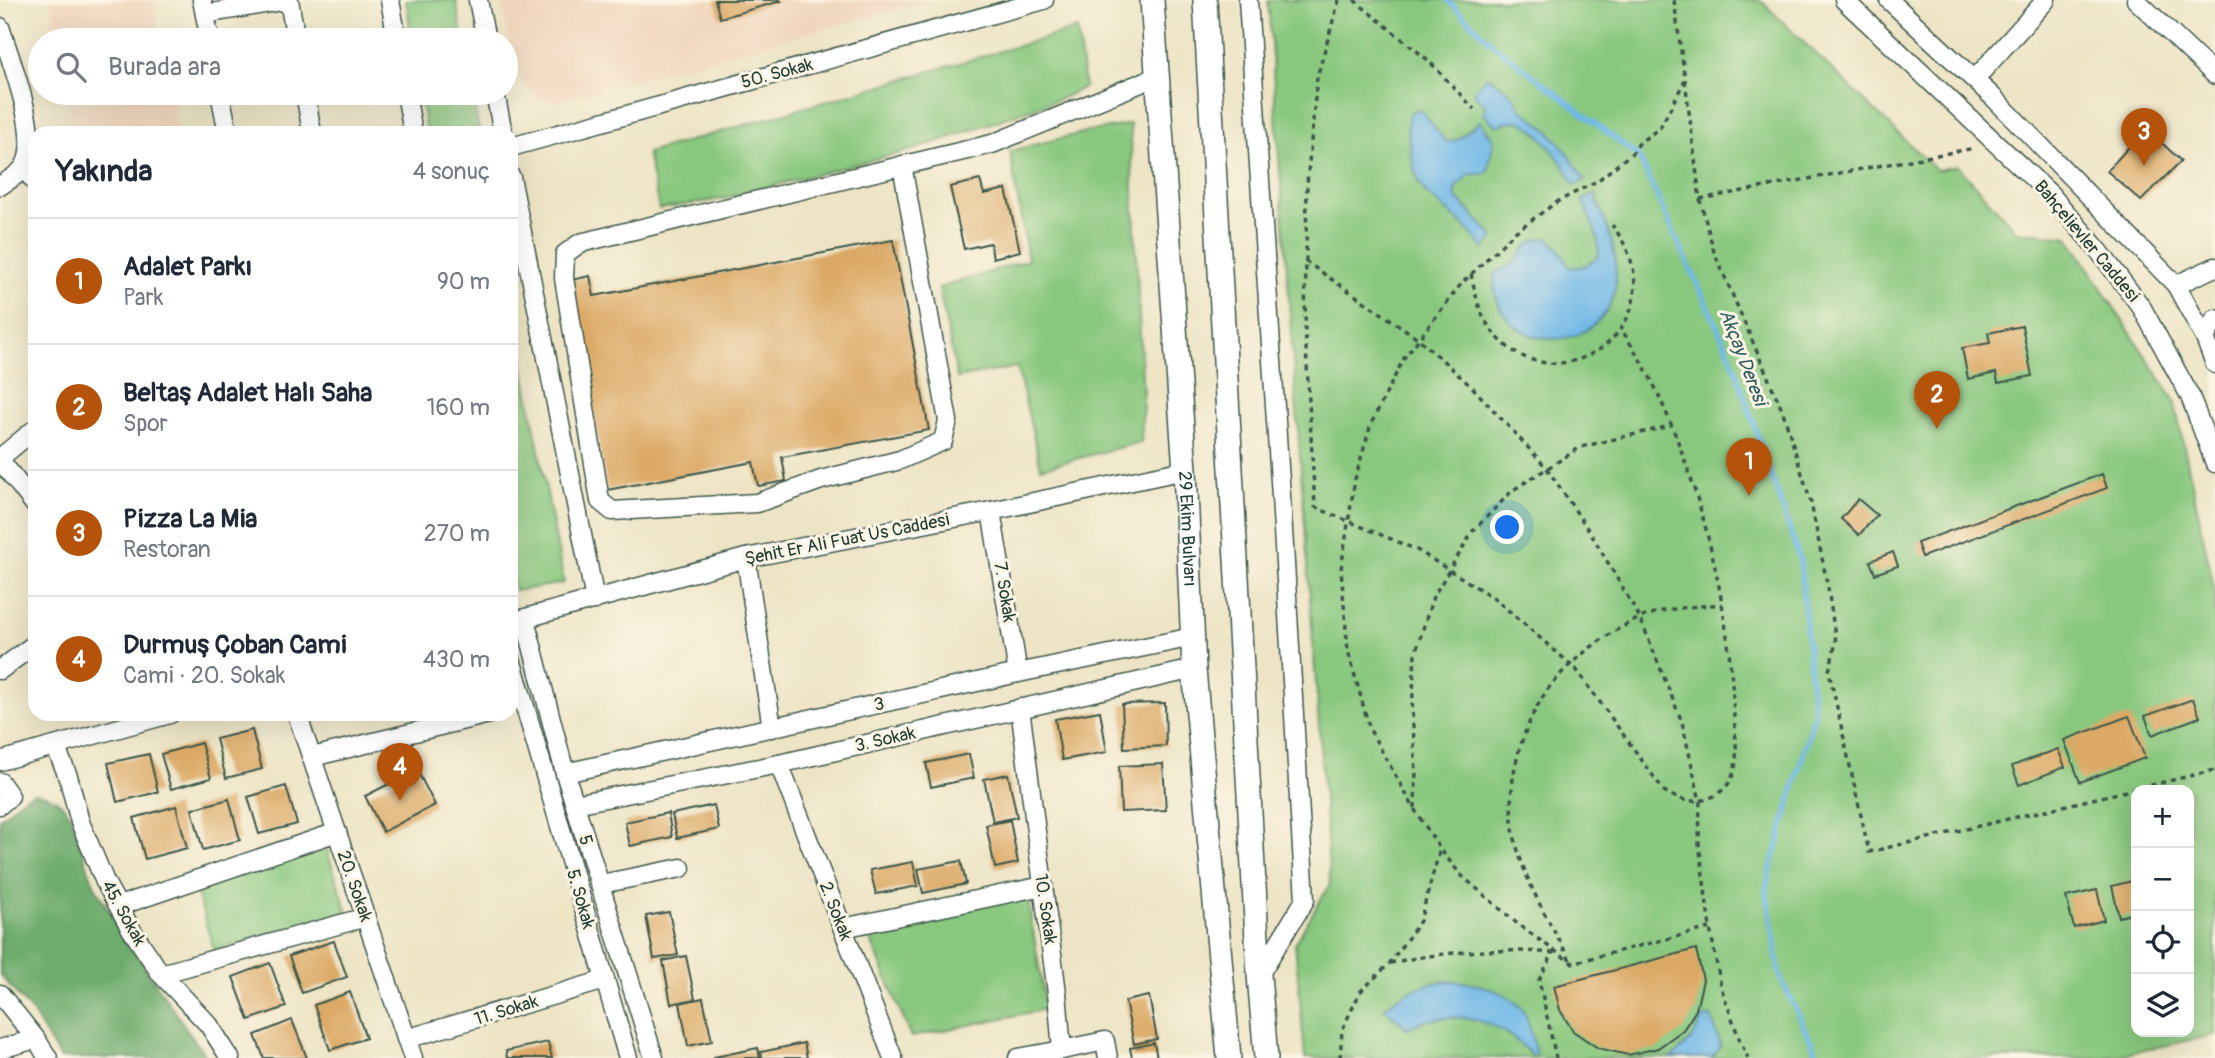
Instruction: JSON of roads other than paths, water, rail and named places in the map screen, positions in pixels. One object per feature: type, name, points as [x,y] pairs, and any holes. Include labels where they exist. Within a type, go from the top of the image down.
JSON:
[{"type":"main road","name":"29 Ekim Bulvarı","points":[[1152,0],[1185,470],[1194,669],[1229,1058]]},
{"type":"main road","points":[[1205,0],[1259,975],[1267,1052]]},
{"type":"street","points":[[208,28],[204,7],[288,0],[294,28]]},
{"type":"street","points":[[390,0],[395,28]]},
{"type":"street","points":[[478,0],[483,28]]},
{"type":"street","name":"50. Sokak","points":[[518,145],[1044,0]]},
{"type":"street","points":[[1248,0],[1305,900],[1259,975]]},
{"type":"street","name":"Bahçelievler Caddesi","points":[[1844,0],[2051,195],[2143,308],[2190,396],[2215,463]]},
{"type":"street","name":"Bahçelievler Caddesi","points":[[1889,0],[1975,79],[2176,285],[2205,338],[2215,364]]},
{"type":"street","points":[[1975,79],[2046,0]]},
{"type":"street","points":[[2136,0],[2215,75]]},
{"type":"street","points":[[0,27],[28,126]]},
{"type":"street","points":[[902,165],[948,421],[943,441],[900,460],[821,480],[757,503],[612,511],[600,501],[564,278],[565,254],[580,243],[902,165],[992,144],[1158,76]]},
{"type":"street","points":[[222,105],[227,126]]},
{"type":"street","points":[[307,105],[311,126]]},
{"type":"street","points":[[408,105],[412,126]]},
{"type":"street","points":[[497,105],[502,126]]},
{"type":"street","points":[[0,186],[28,176]]},
{"type":"street","points":[[518,212],[595,600]]},
{"type":"street","points":[[2176,285],[2215,267]]},
{"type":"street","points":[[2205,338],[2215,319]]},
{"type":"street","points":[[28,435],[0,459],[28,496]]},
{"type":"street","name":"Şehit Er Ali Fuat Us Caddesi","points":[[518,621],[746,558],[1185,470]]},
{"type":"street","name":"7. Sokak","points":[[991,511],[1018,673]]},
{"type":"street","points":[[746,558],[772,728]]},
{"type":"street","name":"5","points":[[518,621],[654,1058]]},
{"type":"street","name":"3","points":[[565,773],[1193,636]]},
{"type":"street","points":[[0,670],[28,649]]},
{"type":"street","name":"3. Sokak","points":[[575,804],[779,764],[1194,669]]},
{"type":"street","name":"5. Sokak","points":[[518,707],[628,1058]]},
{"type":"street","name":"10. Sokak","points":[[1020,708],[1062,1050]]},
{"type":"street","points":[[0,761],[146,721]]},
{"type":"street","name":"20. Sokak","points":[[299,721],[413,1058]]},
{"type":"street","points":[[312,757],[460,721]]},
{"type":"street","name":"45. Sokak","points":[[55,747],[68,776],[80,822],[105,882],[161,974],[209,1025],[230,1058]]},
{"type":"street","name":"2. Sokak","points":[[779,764],[893,1058]]},
{"type":"street","points":[[0,782],[10,796],[0,805]]},
{"type":"street","points":[[119,906],[337,832]]},
{"type":"street","points":[[601,884],[681,868]]},
{"type":"street","points":[[843,928],[1043,886]]},
{"type":"street","points":[[161,974],[366,917]]},
{"type":"street","name":"11. Sokak","points":[[407,1039],[605,981]]},
{"type":"street","points":[[0,995],[48,1058]]},
{"type":"street","points":[[0,1049],[36,1039]]},
{"type":"street","points":[[1018,1058],[1105,1041],[1108,1058]]},
{"type":"water","points":[[1486,77],[1509,92],[1520,108],[1549,131],[1585,180],[1575,185],[1542,138],[1525,124],[1514,121],[1496,126],[1484,114],[1485,105],[1475,95],[1475,91]]},
{"type":"water","points":[[1421,110],[1446,142],[1457,140],[1480,121],[1494,140],[1488,170],[1483,174],[1470,174],[1455,188],[1456,197],[1494,237],[1484,249],[1466,227],[1427,194],[1419,183],[1408,134],[1408,119],[1412,111]]},
{"type":"water","points":[[1595,194],[1614,252],[1616,272],[1611,301],[1598,321],[1578,334],[1555,339],[1532,335],[1512,323],[1499,303],[1494,275],[1515,262],[1529,244],[1540,239],[1548,238],[1552,241],[1569,267],[1582,267],[1592,261],[1599,255],[1598,239],[1583,200]]},
{"type":"water","points":[[1446,981],[1479,985],[1512,1000],[1526,1016],[1536,1055],[1531,1055],[1504,1032],[1474,1020],[1441,1018],[1407,1028],[1384,1008],[1413,990]]},
{"type":"water","points":[[1711,1016],[1721,1047],[1712,1058],[1671,1058],[1691,1040],[1703,1018]]},
{"type":"waterway","name":"Akçay Deresi","points":[[1447,0],[1494,45],[1639,157],[1731,357],[1800,560],[1814,715],[1766,887],[1780,977],[1819,1058]]},
{"type":"place","name":"Pizza La Mia","points":[[2144,166]]},
{"type":"place","name":"Beltaş Adalet Halı Saha","points":[[1937,429]]},
{"type":"place","name":"Adalet Parkı","points":[[1749,496]]},
{"type":"place","name":"Durmuş Çoban Cami","points":[[400,801]]}]
